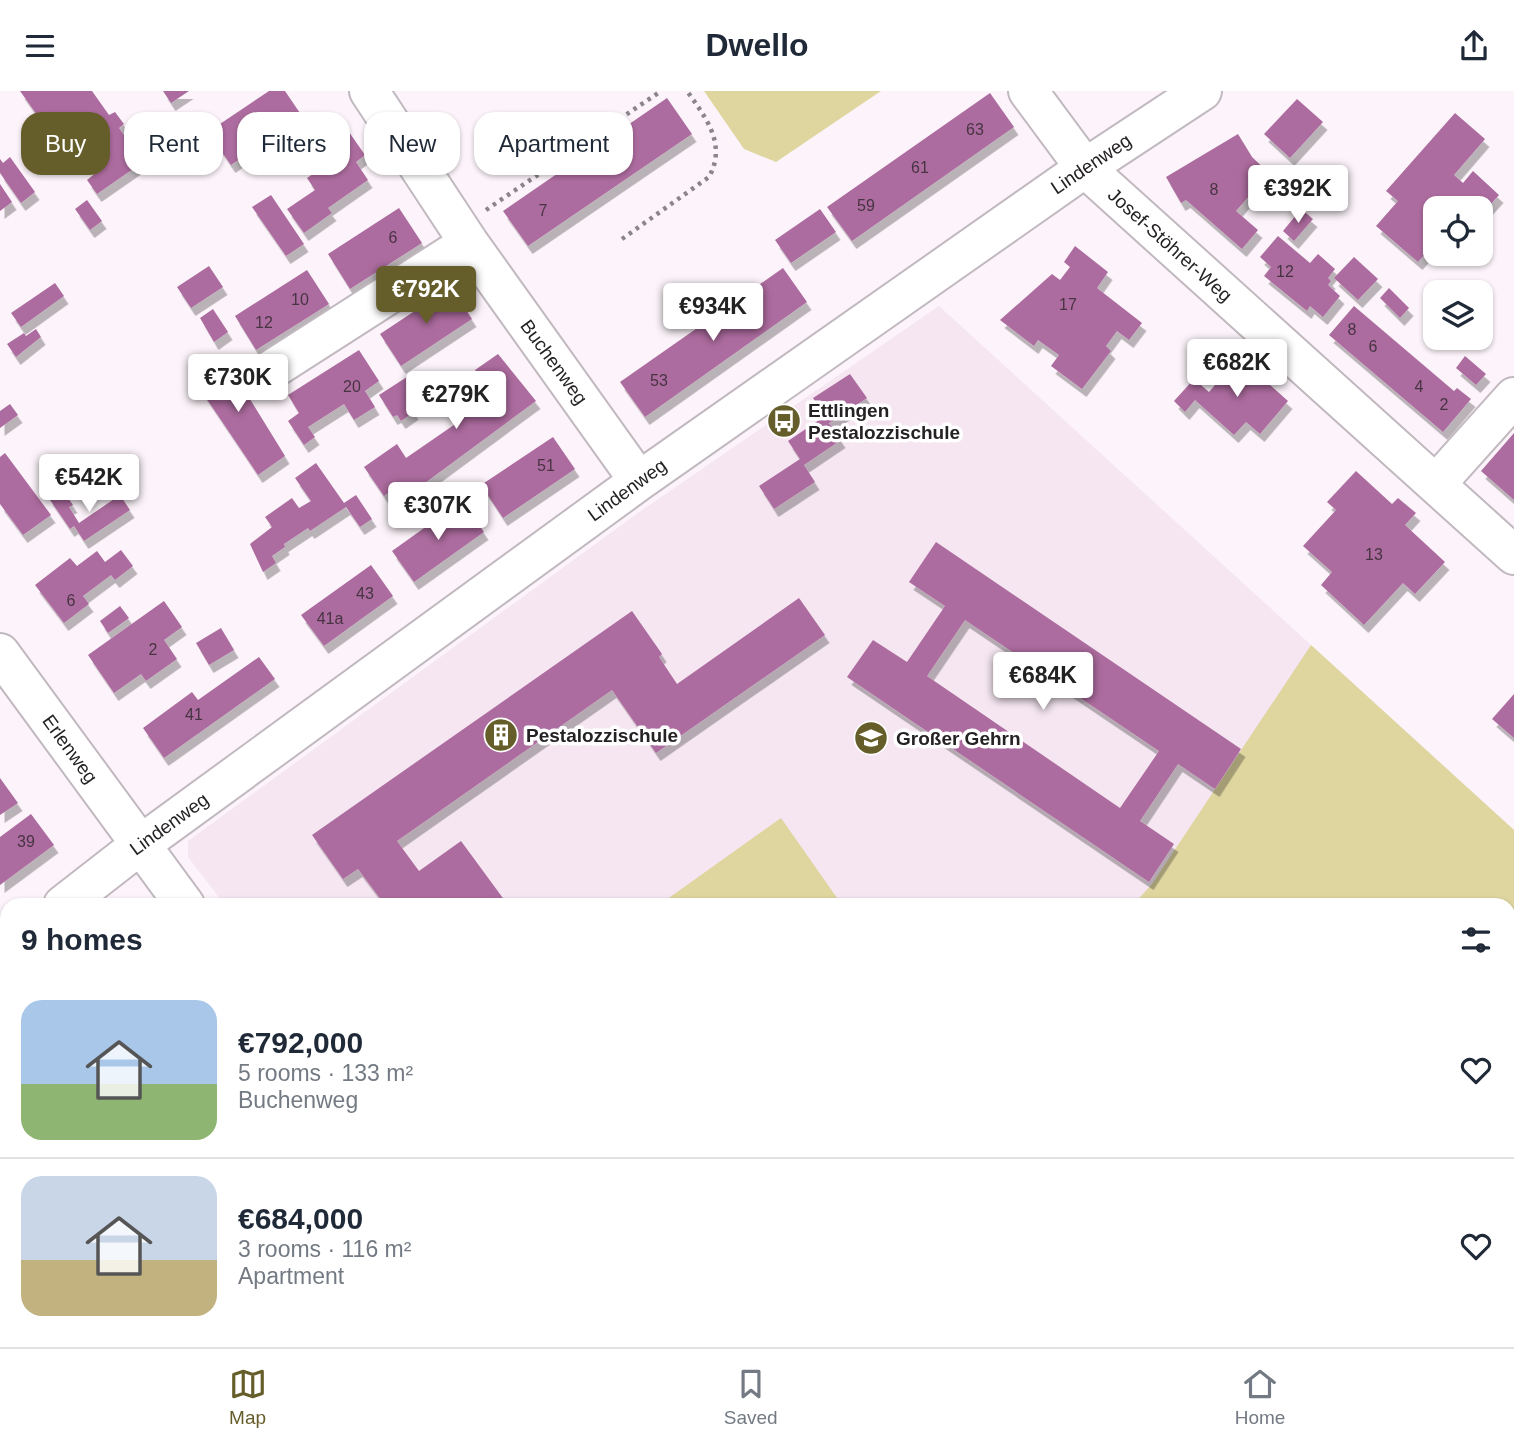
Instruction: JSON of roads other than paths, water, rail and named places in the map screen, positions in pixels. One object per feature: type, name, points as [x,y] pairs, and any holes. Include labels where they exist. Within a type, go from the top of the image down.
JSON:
[{"type":"street","name":"Buchenweg","points":[[369,91],[464,236],[639,481]]},
{"type":"street","name":"Josef-Stöhrer-Weg","points":[[1028,91],[1085,168],[1514,555]]},
{"type":"street","name":"Lindenweg","points":[[72,898],[140,845],[639,481],[1085,168],[1202,91]]},
{"type":"street","points":[[257,379],[464,236]]},
{"type":"street","points":[[1436,484],[1514,397]]},
{"type":"street","name":"Erlenweg","points":[[0,653],[180,898]]},
{"type":"place","name":"Ettlingen Pestalozzischule","points":[[784,421]]},
{"type":"place","name":"Pestalozzischule","points":[[501,735]]},
{"type":"place","name":"Großer Gehrn","points":[[871,738]]}]
